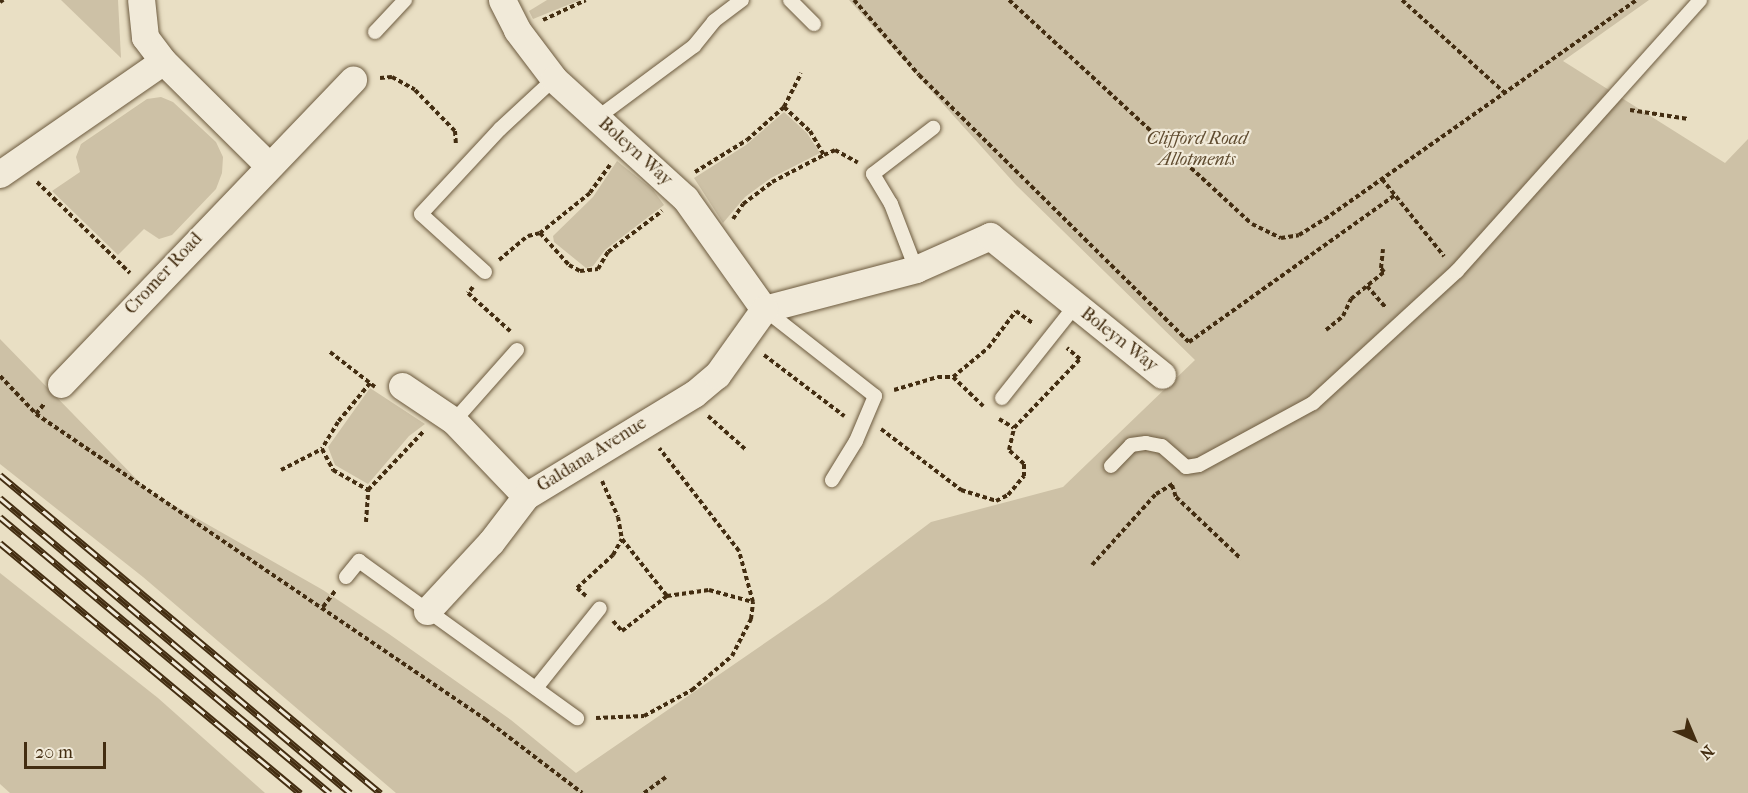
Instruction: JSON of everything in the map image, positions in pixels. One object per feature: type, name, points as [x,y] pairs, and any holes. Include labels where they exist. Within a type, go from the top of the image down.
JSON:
[{"type":"street","points":[[141,0],[145,37],[163,61],[268,165]]},
{"type":"street","name":"Boleyn Way","points":[[502,0],[517,30],[554,79],[679,192],[764,309],[916,269],[990,236],[1162,375]]},
{"type":"street","points":[[8,168],[163,61]]},
{"type":"street","name":"Cromer Road","points":[[61,384],[268,165],[353,80]]},
{"type":"street","name":"Galdana Avenue","points":[[427,611],[491,542],[526,496],[694,393],[717,375],[740,339],[764,309]]},
{"type":"street","points":[[402,386],[447,416],[526,496]]},
{"type":"lane","points":[[375,32],[405,0]]},
{"type":"lane","points":[[597,118],[694,46],[714,21],[742,0]]},
{"type":"lane","points":[[790,0],[814,24]]},
{"type":"lane","points":[[1112,466],[1131,445],[1146,442],[1162,446],[1186,467],[1199,465],[1313,403],[1457,271],[1700,0]]},
{"type":"lane","points":[[485,272],[420,214],[470,161],[554,79]]},
{"type":"lane","points":[[916,269],[891,204],[873,174],[933,128]]},
{"type":"lane","name":"Boleyn Way","points":[[1002,398],[1075,306]]},
{"type":"lane","name":"Boleyn Way","points":[[764,309],[875,396],[861,429],[832,480]]},
{"type":"lane","points":[[447,416],[517,350]]},
{"type":"lane","points":[[346,578],[359,561],[577,718]]},
{"type":"lane","points":[[536,688],[600,608]]},
{"type":"path","points":[[517,30],[586,0]]},
{"type":"path","points":[[854,0],[919,75],[1190,342],[1395,195]]},
{"type":"path","points":[[1010,0],[1265,234],[1281,238],[1299,235],[1506,94],[1637,0]]},
{"type":"path","points":[[1402,0],[1506,94]]},
{"type":"path","points":[[540,233],[569,265],[592,272],[608,252],[679,192],[747,140],[784,107],[801,72]]},
{"type":"path","points":[[353,80],[392,77],[414,90],[455,131],[456,148],[470,161]]},
{"type":"path","points":[[784,107],[810,131],[824,155]]},
{"type":"path","points":[[1599,110],[1638,110],[1688,119]]},
{"type":"path","points":[[517,350],[520,339],[468,292],[485,272],[528,236],[540,233],[590,193],[627,143]]},
{"type":"path","points":[[709,236],[728,226],[743,204],[772,182],[835,150],[849,155],[873,174]]},
{"type":"path","points":[[8,168],[148,291]]},
{"type":"path","points":[[1382,179],[1457,271]]},
{"type":"path","points":[[1326,330],[1343,316],[1351,299],[1384,272],[1381,268],[1383,249]]},
{"type":"path","points":[[1367,286],[1400,324]]},
{"type":"path","points":[[740,339],[861,429]]},
{"type":"path","points":[[330,352],[395,399],[402,386]]},
{"type":"path","points":[[0,376],[36,414],[210,536],[322,607],[475,712],[582,793]]},
{"type":"path","points":[[953,377],[990,413]]},
{"type":"path","points":[[281,470],[322,449],[338,422],[370,383]]},
{"type":"path","points":[[694,393],[704,411],[745,449]]},
{"type":"path","points":[[366,522],[368,490],[447,416]]},
{"type":"path","points":[[577,718],[644,716],[692,690],[732,656],[751,619],[753,602],[739,551],[661,451],[645,422]]},
{"type":"path","points":[[322,449],[333,470],[368,490]]},
{"type":"path","points":[[586,458],[618,517],[622,539],[667,596]]},
{"type":"path","points":[[1092,565],[1156,494],[1172,485],[1186,467]]},
{"type":"path","points":[[1172,485],[1176,496],[1241,559]]},
{"type":"path","points":[[622,539],[614,555],[577,588],[622,631],[667,596],[709,590],[753,602]]},
{"type":"path","points":[[644,793],[666,777]]},
{"type":"green space","points":[[61,0],[118,0],[121,58]]},
{"type":"green space","points":[[547,0],[580,0],[533,19],[529,11]]},
{"type":"green space","name":"Clifford Road Allotments","points":[[849,0],[1649,0],[1563,61],[1725,163],[1748,139],[1748,793],[396,793],[143,577],[0,464],[0,339],[147,490],[323,590],[511,720],[576,773],[826,601],[931,522],[1063,487],[1195,360],[1016,185]]},
{"type":"green space","points":[[161,97],[173,102],[216,142],[223,157],[222,173],[216,189],[172,235],[159,239],[144,229],[118,255],[52,191],[80,172],[76,157],[81,144],[147,99]]},
{"type":"green space","points":[[784,112],[807,133],[820,153],[771,178],[745,197],[723,223],[694,178],[746,145]]},
{"type":"green space","points":[[617,161],[653,190],[664,205],[605,250],[593,266],[586,268],[554,242],[553,236],[593,197]]},
{"type":"green space","points":[[370,388],[425,424],[409,436],[368,484],[335,465],[328,447]]},
{"type":"green space","points":[[0,573],[158,698],[265,793],[10,793],[0,784]]},
{"type":"railway","points":[[0,475],[380,793]]},
{"type":"railway","points":[[0,498],[350,793]]},
{"type":"railway","points":[[0,517],[330,793]]},
{"type":"railway","points":[[0,543],[300,793]]}]
